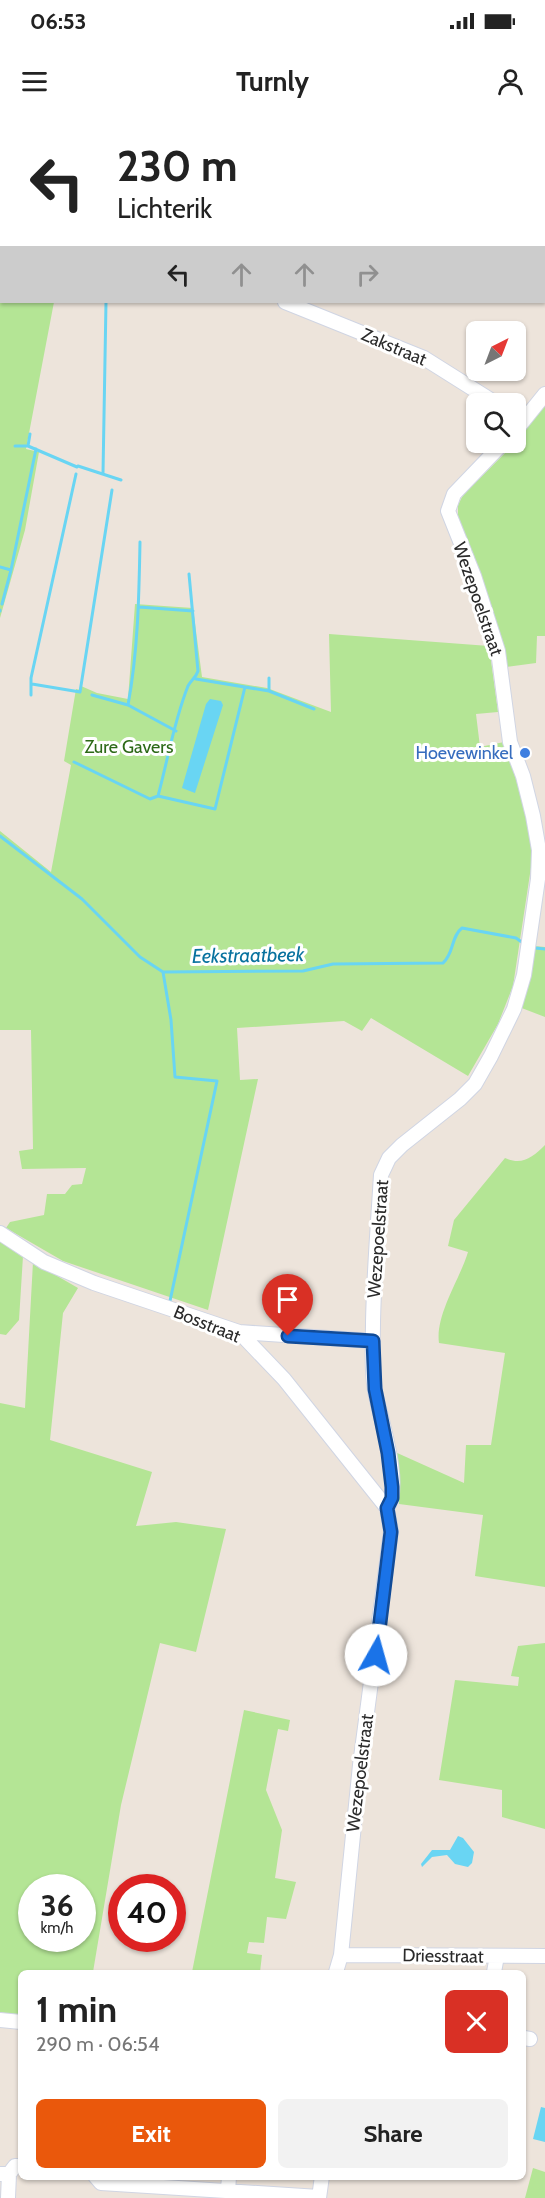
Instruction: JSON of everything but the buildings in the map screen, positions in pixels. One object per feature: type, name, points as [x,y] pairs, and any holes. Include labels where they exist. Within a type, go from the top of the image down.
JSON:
[{"type":"street","name":"Zakstraat","points":[[287,303],[424,358],[480,393]]},
{"type":"street","points":[[526,414],[545,394]]},
{"type":"street","name":"Wezepoelstraat","points":[[337,1970],[341,1955],[360,1765],[391,1532],[387,1508],[392,1498],[392,1487],[388,1453],[375,1389],[373,1341],[381,1175],[389,1158],[460,1100],[475,1084],[514,1009],[526,964],[538,879],[539,850],[523,776],[510,742],[498,651],[474,576],[448,511],[454,494],[493,453]]},
{"type":"street","name":"Bosstraat","points":[[0,1233],[44,1262],[94,1283],[239,1332],[284,1379],[387,1508]]},
{"type":"street","points":[[239,1332],[373,1341]]},
{"type":"street","name":"Driesstraat","points":[[341,1955],[545,1956]]},
{"type":"street","points":[[494,1970],[497,1956]]},
{"type":"street","points":[[0,2020],[18,2022]]},
{"type":"street","points":[[8,2198],[4,2174],[18,2166]]},
{"type":"street","points":[[98,2180],[101,2183],[319,2198],[321,2180]]},
{"type":"street","points":[[228,2192],[229,2180]]},
{"type":"green space","points":[[0,303],[54,303],[26,449],[39,452],[25,530],[0,618]]},
{"type":"green space","points":[[545,404],[545,636],[537,636],[536,663],[506,667],[458,518],[458,505],[463,495],[505,453],[526,453],[526,429]]},
{"type":"green space","name":"Zure Gavers","points":[[135,604],[193,608],[202,677],[267,688],[331,712],[329,634],[489,646],[498,712],[476,714],[480,747],[504,742],[525,811],[533,854],[513,986],[498,1024],[468,1076],[371,1018],[362,1031],[344,1021],[237,1028],[240,1080],[258,1079],[208,1310],[63,1261],[6,1228],[10,1222],[44,1215],[47,1194],[65,1194],[72,1185],[82,1184],[86,1168],[22,1169],[19,1151],[33,1149],[31,1030],[0,1030],[0,831],[51,872],[71,765],[64,761],[76,689],[80,690],[81,686],[97,693],[128,699]]},
{"type":"green space","points":[[534,946],[545,947],[545,1017],[519,1007]]},
{"type":"green space","points":[[545,1145],[545,1587],[475,1576],[483,1515],[399,1504],[395,1452],[464,1483],[466,1445],[491,1445],[505,1353],[439,1343],[444,1309],[468,1252],[448,1246],[454,1220],[505,1158],[522,1161]]},
{"type":"green space","points":[[0,1239],[23,1256],[19,1320],[6,1335],[0,1334]]},
{"type":"green space","points":[[33,1262],[78,1288],[63,1313],[50,1440],[152,1472],[136,1526],[176,1522],[226,1529],[196,1652],[160,1643],[121,1805],[93,1970],[18,1970],[18,2015],[0,2012],[0,1403],[25,1408]]},
{"type":"green space","points":[[545,1643],[545,1829],[502,1817],[502,1790],[439,1780],[455,1680],[518,1686],[519,1677],[511,1676],[518,1646]]},
{"type":"green space","points":[[244,1710],[290,1720],[288,1731],[278,1729],[266,1790],[282,1830],[275,1878],[296,1882],[286,1919],[267,1917],[264,1943],[249,1942],[247,1953],[262,1955],[260,1970],[192,1970]]},
{"type":"green space","points":[[533,2168],[545,2172],[545,2198],[525,2198]]},
{"type":"water","points":[[210,699],[221,701],[223,705],[195,793],[182,788],[206,704]]},
{"type":"water","points":[[458,1836],[463,1838],[474,1852],[472,1863],[468,1867],[455,1864],[447,1855],[432,1857],[422,1867],[421,1864],[432,1850],[450,1850]]},
{"type":"water","points":[[541,2107],[545,2108],[545,2142],[533,2139]]},
{"type":"waterway","points":[[103,473],[106,303]]},
{"type":"waterway","points":[[30,434],[28,446],[77,467]]},
{"type":"waterway","points":[[15,446],[28,446]]},
{"type":"waterway","points":[[11,570],[36,449]]},
{"type":"waterway","points":[[78,466],[121,480]]},
{"type":"waterway","points":[[31,695],[31,678],[76,474]]},
{"type":"waterway","points":[[32,684],[80,692],[112,490]]},
{"type":"waterway","points":[[128,705],[136,644],[140,542]]},
{"type":"waterway","points":[[0,567],[11,570],[2,604]]},
{"type":"waterway","points":[[189,574],[198,671],[183,699],[158,796],[215,809],[245,687]]},
{"type":"waterway","points":[[139,607],[193,611]]},
{"type":"waterway","points":[[269,678],[269,691]]},
{"type":"waterway","points":[[196,679],[269,691],[314,709]]},
{"type":"waterway","points":[[92,695],[128,705],[176,731]]},
{"type":"waterway","points":[[74,762],[150,799],[158,796]]},
{"type":"waterway","name":"Eekstraatbeek","points":[[0,836],[82,899],[140,957],[163,972],[303,971],[333,964],[443,963],[449,955],[458,931],[462,928],[516,938],[523,943]]},
{"type":"waterway","name":"Eekstraatbeek","points":[[535,948],[545,949]]},
{"type":"waterway","points":[[163,972],[171,1020],[175,1077],[217,1081],[170,1301]]},
{"type":"place","name":"Hoevewinkel","points":[[525,753]]},
{"type":"route","points":[[288,1336],[373,1341],[375,1389],[388,1453],[392,1487],[392,1498],[387,1508],[391,1518],[391,1532],[376,1655]]}]
